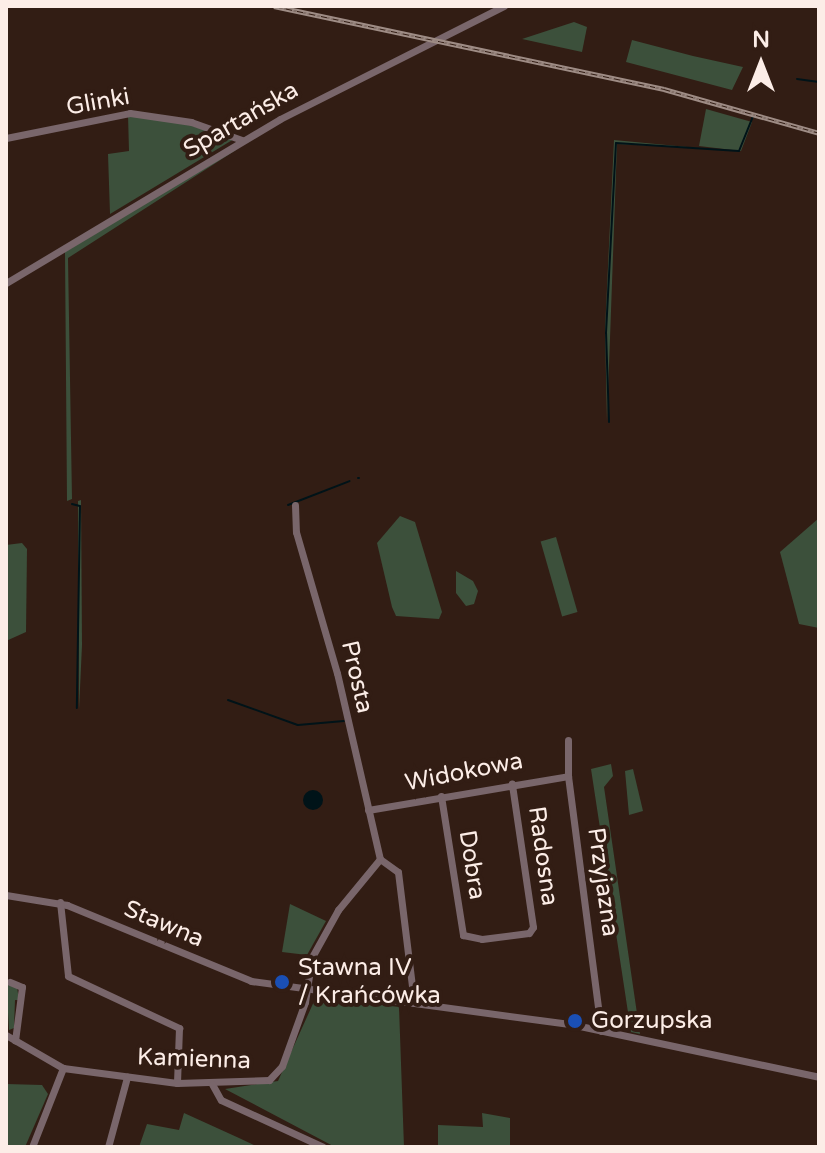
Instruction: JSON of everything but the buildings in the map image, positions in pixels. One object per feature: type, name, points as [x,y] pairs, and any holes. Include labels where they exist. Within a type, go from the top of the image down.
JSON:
[{"type":"street","name":"Spartańska","points":[[6,283],[242,140],[504,6]]},
{"type":"street","name":"Glinki","points":[[6,138],[130,113],[191,122],[242,140]]},
{"type":"street","name":"Prosta","points":[[295,505],[296,532],[334,661],[380,859],[398,872],[414,1003]]},
{"type":"street","name":"Przyjazna","points":[[568,740],[568,776],[601,1031]]},
{"type":"street","name":"Widokowa","points":[[368,810],[568,776]]},
{"type":"street","name":"Radosna","points":[[468,938],[529,933],[533,927],[512,784]]},
{"type":"street","name":"Dobra","points":[[441,796],[463,935],[468,938]]},
{"type":"street","points":[[380,859],[326,931],[310,963],[307,990],[601,1031],[819,1077]]},
{"type":"street","name":"Stawna","points":[[6,895],[60,902],[236,976],[307,990]]},
{"type":"street","points":[[60,902],[70,979],[179,1028],[177,1083]]},
{"type":"street","points":[[10,982],[22,987],[15,1041]]},
{"type":"street","name":"Kamienna","points":[[6,1035],[63,1068],[177,1083],[257,1083],[277,1075],[307,990]]},
{"type":"street","points":[[32,1147],[63,1068]]},
{"type":"street","points":[[108,1147],[127,1077]]},
{"type":"street","points":[[212,1084],[221,1100],[323,1147]]},
{"type":"green space","points":[[574,22],[587,27],[582,52],[522,39]]},
{"type":"green space","points":[[632,40],[743,67],[732,90],[626,62]]},
{"type":"green space","points":[[706,109],[752,122],[741,151],[699,146]]},
{"type":"green space","points":[[128,115],[176,121],[234,139],[110,214],[108,154],[129,151]]},
{"type":"green space","points":[[614,140],[698,148],[617,144],[607,422],[605,330]]},
{"type":"green space","points":[[236,150],[68,258],[72,499],[67,501],[65,252]]},
{"type":"green space","points":[[81,500],[82,645],[79,710],[78,501]]},
{"type":"green space","points":[[400,516],[415,522],[442,612],[439,619],[396,616],[392,607],[377,543]]},
{"type":"green space","points":[[819,518],[819,628],[799,624],[780,552]]},
{"type":"green space","points":[[556,537],[577,612],[562,616],[541,541]]},
{"type":"green space","points":[[22,543],[27,549],[26,632],[6,641],[6,545]]},
{"type":"green space","points":[[456,571],[473,581],[478,591],[474,604],[466,606],[456,593]]},
{"type":"green space","points":[[611,764],[613,776],[604,787],[640,1034],[631,1032],[591,769]]},
{"type":"green space","points":[[633,769],[643,811],[629,815],[625,771]]},
{"type":"green space","points":[[290,904],[326,921],[307,955],[282,952]]},
{"type":"green space","points":[[6,978],[17,987],[19,1000],[15,1000],[14,1028],[9,1030]]},
{"type":"green space","points":[[316,997],[399,1007],[404,1147],[335,1147],[225,1089],[278,1081]]},
{"type":"green space","points":[[6,1084],[42,1085],[48,1094],[25,1147],[6,1147]]},
{"type":"green space","points":[[184,1113],[258,1147],[139,1147],[147,1124],[179,1130]]},
{"type":"green space","points":[[482,1113],[510,1118],[510,1147],[438,1147],[438,1125],[483,1127]]},
{"type":"shaded area","points":[[313,790],[320,793],[323,800],[320,807],[313,810],[306,807],[303,800],[306,793]]},
{"type":"waterway","points":[[797,79],[819,82]]},
{"type":"waterway","points":[[609,422],[606,333],[616,143],[739,151],[753,117]]},
{"type":"waterway","points":[[288,505],[350,481]]},
{"type":"waterway","points":[[72,504],[80,506],[77,708]]},
{"type":"waterway","points":[[228,700],[298,725],[344,721]]},
{"type":"railway","points":[[274,6],[664,89],[819,133]]},
{"type":"place","name":"Stawna IV / Krańcówka","points":[[282,982]]},
{"type":"place","name":"Gorzupska","points":[[575,1021]]}]
